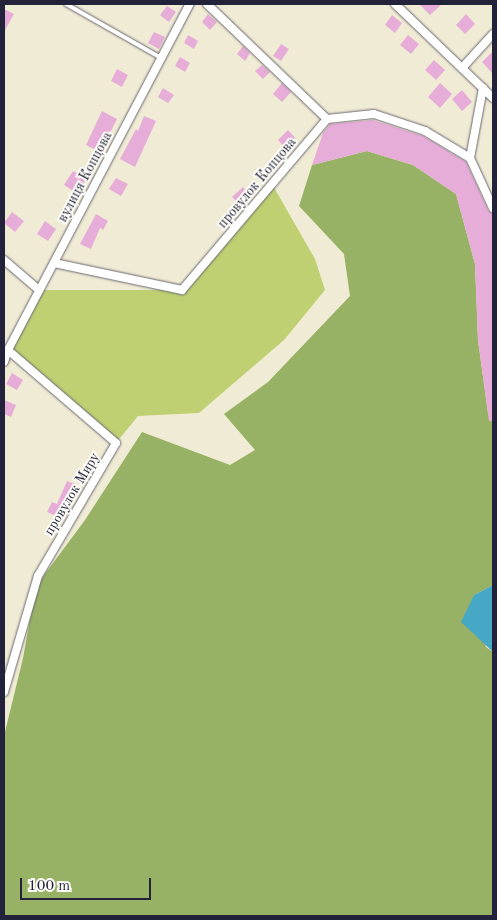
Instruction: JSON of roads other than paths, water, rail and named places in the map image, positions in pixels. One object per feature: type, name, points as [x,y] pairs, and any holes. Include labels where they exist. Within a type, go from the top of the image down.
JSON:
[{"type":"street","name":"вулиця Копцова","points":[[4,362],[8,350],[190,4]]},
{"type":"street","points":[[207,4],[327,118],[374,114],[425,130],[470,158],[493,208]]},
{"type":"street","points":[[395,4],[493,98]]},
{"type":"street","points":[[462,68],[493,34]]},
{"type":"street","points":[[470,158],[483,88]]},
{"type":"street","name":"провулок Копцова","points":[[54,263],[182,290],[327,118]]},
{"type":"street","points":[[4,260],[40,290]]},
{"type":"street","name":"провулок Миру","points":[[4,692],[38,576],[116,444],[8,350]]},
{"type":"lane","points":[[66,4],[162,59]]},
{"type":"water","points":[[493,585],[493,652],[461,622],[474,595]]}]
